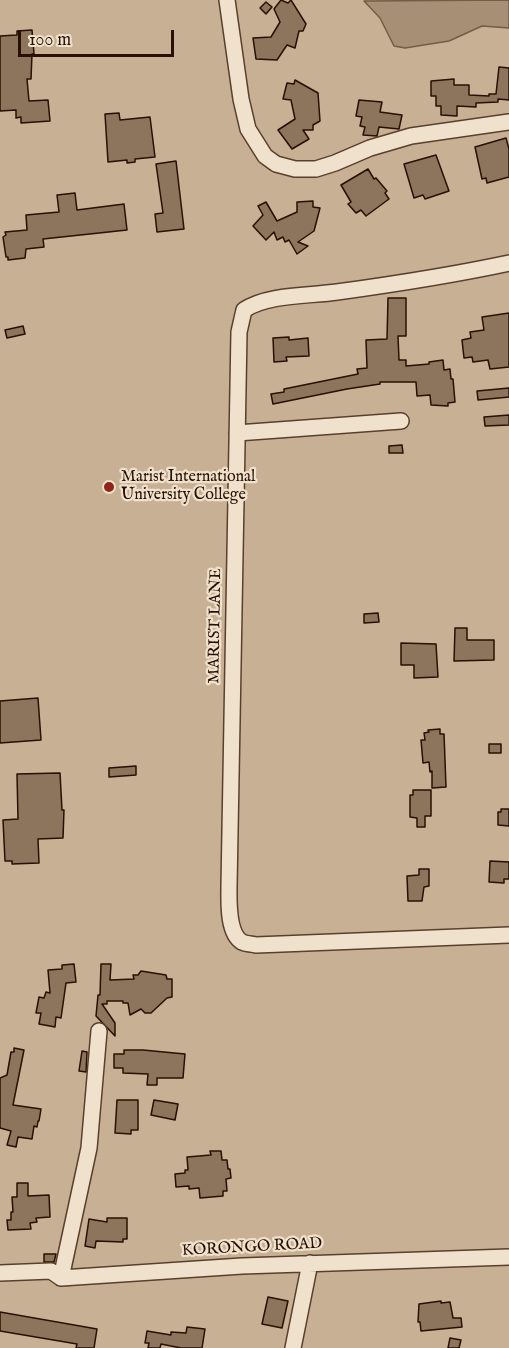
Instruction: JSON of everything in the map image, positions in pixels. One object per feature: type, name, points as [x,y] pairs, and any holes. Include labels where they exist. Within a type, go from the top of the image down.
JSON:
[{"type":"street","points":[[226,0],[241,99],[248,129],[265,156],[276,164],[295,169],[316,169],[370,148],[411,136],[509,122]]},
{"type":"street","name":"MARIST LANE","points":[[509,263],[347,291],[271,300],[244,310],[239,332],[229,886],[229,914],[236,936],[243,942],[256,945],[509,935]]},
{"type":"street","points":[[237,433],[401,421]]},
{"type":"street","points":[[62,1278],[89,1148],[99,1031]]},
{"type":"street","name":"KORONGO ROAD","points":[[0,1273],[51,1271],[62,1278],[310,1263],[509,1257]]},
{"type":"street","points":[[294,1348],[310,1263]]},
{"type":"shaded area","points":[[0,0],[509,0],[509,1348],[0,1348]]},
{"type":"shaded area","points":[[509,0],[509,28],[482,26],[449,41],[405,48],[394,46],[380,18],[364,1]]},
{"type":"building","points":[[281,0],[288,3],[291,0],[306,24],[303,31],[299,31],[295,48],[287,45],[277,60],[256,59],[253,38],[271,37],[280,22],[274,9]]},
{"type":"building","points":[[266,2],[272,7],[266,14],[260,8]]},
{"type":"building","points":[[32,30],[34,54],[32,54],[31,79],[27,79],[29,101],[48,100],[50,121],[21,123],[21,117],[16,118],[16,110],[0,111],[0,36],[17,35],[17,31]]},
{"type":"building","points":[[499,67],[509,68],[509,100],[498,99],[498,102],[476,103],[476,107],[457,106],[457,116],[441,115],[441,106],[436,106],[436,96],[431,96],[431,81],[454,79],[454,85],[469,85],[469,95],[489,96],[489,94],[496,94]]},
{"type":"building","points":[[295,80],[318,93],[320,121],[313,125],[313,130],[303,130],[309,139],[292,149],[278,130],[295,119],[291,100],[283,99],[287,83],[294,84]]},
{"type":"building","points":[[359,100],[382,102],[380,112],[402,115],[399,129],[379,127],[377,136],[363,135],[365,127],[360,126],[362,117],[356,116]]},
{"type":"building","points":[[119,113],[120,120],[150,117],[155,157],[135,159],[135,162],[127,163],[127,160],[108,162],[105,114]]},
{"type":"building","points":[[506,138],[509,149],[509,177],[487,183],[486,178],[482,179],[475,147]]},
{"type":"building","points":[[436,155],[449,191],[425,199],[423,195],[414,198],[404,164]]},
{"type":"building","points":[[176,161],[184,229],[157,232],[155,214],[163,213],[156,164]]},
{"type":"building","points":[[368,169],[374,179],[376,178],[387,191],[385,193],[389,199],[366,216],[361,210],[356,213],[348,204],[351,202],[341,185]]},
{"type":"building","points":[[75,193],[77,210],[124,204],[127,230],[43,239],[44,247],[26,249],[25,258],[8,260],[3,237],[6,235],[5,232],[27,230],[26,215],[59,212],[57,195]]},
{"type":"building","points":[[313,201],[313,207],[320,208],[314,231],[298,242],[308,246],[297,254],[289,240],[285,242],[283,237],[277,240],[274,232],[266,240],[253,226],[263,215],[258,206],[266,202],[277,221],[297,212],[297,202]]},
{"type":"building","points":[[388,298],[406,298],[406,336],[398,336],[399,360],[406,360],[406,366],[443,360],[444,370],[450,369],[451,379],[453,379],[455,402],[448,403],[448,406],[431,405],[430,395],[417,396],[416,382],[380,382],[380,384],[273,404],[271,394],[284,392],[284,389],[358,374],[357,369],[367,368],[366,340],[387,339]]},
{"type":"building","points":[[509,313],[509,367],[490,369],[488,360],[473,362],[472,357],[464,358],[462,340],[471,338],[470,332],[484,330],[482,317]]},
{"type":"building","points":[[23,326],[25,334],[7,338],[5,330]]},
{"type":"building","points":[[289,337],[289,340],[308,338],[309,356],[286,357],[287,361],[274,362],[273,338]]},
{"type":"building","points":[[509,388],[509,397],[478,400],[477,391]]},
{"type":"building","points":[[509,415],[509,425],[485,426],[484,417]]},
{"type":"building","points":[[402,445],[403,453],[389,453],[389,446]]},
{"type":"building","points":[[378,613],[379,622],[364,623],[364,614]]},
{"type":"building","points":[[455,628],[467,628],[467,640],[494,640],[494,660],[454,661]]},
{"type":"building","points":[[401,643],[436,644],[438,677],[414,678],[414,665],[401,665]]},
{"type":"building","points":[[38,698],[41,740],[0,743],[0,701]]},
{"type":"building","points":[[440,729],[440,734],[444,734],[446,787],[432,788],[432,771],[430,772],[429,762],[423,763],[421,740],[425,740],[424,733],[429,732],[428,730]]},
{"type":"building","points":[[489,744],[501,744],[501,753],[489,753]]},
{"type":"building","points":[[136,766],[136,775],[109,777],[109,768]]},
{"type":"building","points":[[60,773],[62,810],[64,810],[63,838],[38,839],[39,863],[12,864],[12,861],[5,861],[3,820],[18,819],[17,774]]},
{"type":"building","points":[[413,790],[431,790],[431,816],[425,816],[425,827],[417,827],[417,818],[410,817],[410,795],[413,795]]},
{"type":"building","points":[[501,809],[509,809],[509,826],[498,825],[498,812],[501,812]]},
{"type":"building","points":[[490,861],[509,862],[509,879],[504,879],[504,883],[489,882]]},
{"type":"building","points":[[419,869],[429,869],[429,886],[424,887],[422,901],[408,901],[407,876],[419,875]]},
{"type":"building","points":[[74,964],[76,982],[66,983],[61,1018],[56,1017],[55,1027],[39,1024],[41,1013],[36,1013],[39,997],[44,998],[46,992],[50,993],[48,970],[62,969],[62,965]]},
{"type":"building","points":[[101,964],[111,964],[110,980],[134,979],[133,975],[138,975],[141,971],[166,975],[167,979],[172,979],[172,997],[167,998],[151,1013],[145,1013],[141,1009],[130,1015],[128,1003],[123,1003],[123,1001],[107,1001],[107,1004],[102,1004],[115,1023],[115,1036],[96,1016],[98,995],[100,995]]},
{"type":"building","points":[[14,1048],[24,1050],[13,1105],[41,1109],[37,1127],[34,1126],[32,1139],[18,1137],[16,1147],[7,1145],[11,1131],[0,1128],[0,1078],[7,1075],[11,1052],[14,1052]]},
{"type":"building","points":[[124,1050],[185,1054],[183,1078],[157,1078],[157,1085],[147,1085],[148,1074],[123,1073],[123,1068],[114,1068],[114,1054],[124,1054]]},
{"type":"building","points":[[82,1051],[87,1052],[86,1072],[79,1071]]},
{"type":"building","points":[[117,1100],[138,1100],[138,1130],[131,1130],[131,1134],[115,1133]]},
{"type":"building","points":[[154,1100],[178,1104],[175,1120],[151,1115]]},
{"type":"building","points":[[210,1151],[221,1151],[222,1160],[227,1160],[228,1169],[230,1169],[231,1178],[226,1179],[227,1191],[223,1191],[223,1196],[200,1198],[199,1188],[176,1187],[175,1174],[185,1173],[185,1170],[188,1170],[187,1157],[211,1155]]},
{"type":"building","points":[[17,1183],[28,1183],[28,1196],[49,1195],[50,1217],[36,1218],[37,1222],[30,1223],[31,1229],[8,1230],[7,1220],[11,1220],[12,1197],[17,1197]]},
{"type":"building","points":[[107,1218],[127,1218],[127,1239],[123,1239],[123,1242],[96,1241],[95,1248],[85,1246],[89,1219],[107,1222]]},
{"type":"building","points":[[44,1254],[56,1254],[54,1262],[44,1262]]},
{"type":"building","points":[[268,1297],[288,1301],[282,1328],[262,1324]]},
{"type":"building","points":[[441,1301],[441,1303],[450,1302],[453,1318],[461,1318],[462,1327],[421,1331],[420,1322],[418,1322],[419,1304]]},
{"type":"building","points":[[0,1312],[97,1329],[94,1348],[76,1348],[77,1344],[0,1331]]},
{"type":"building","points":[[187,1327],[205,1329],[202,1348],[181,1348],[161,1344],[160,1348],[148,1348],[149,1343],[145,1343],[147,1331],[171,1335],[171,1332],[186,1333]]},
{"type":"building","points":[[450,1338],[461,1340],[459,1348],[448,1348]]},
{"type":"place","name":"Marist International University College","points":[[109,487]]}]
